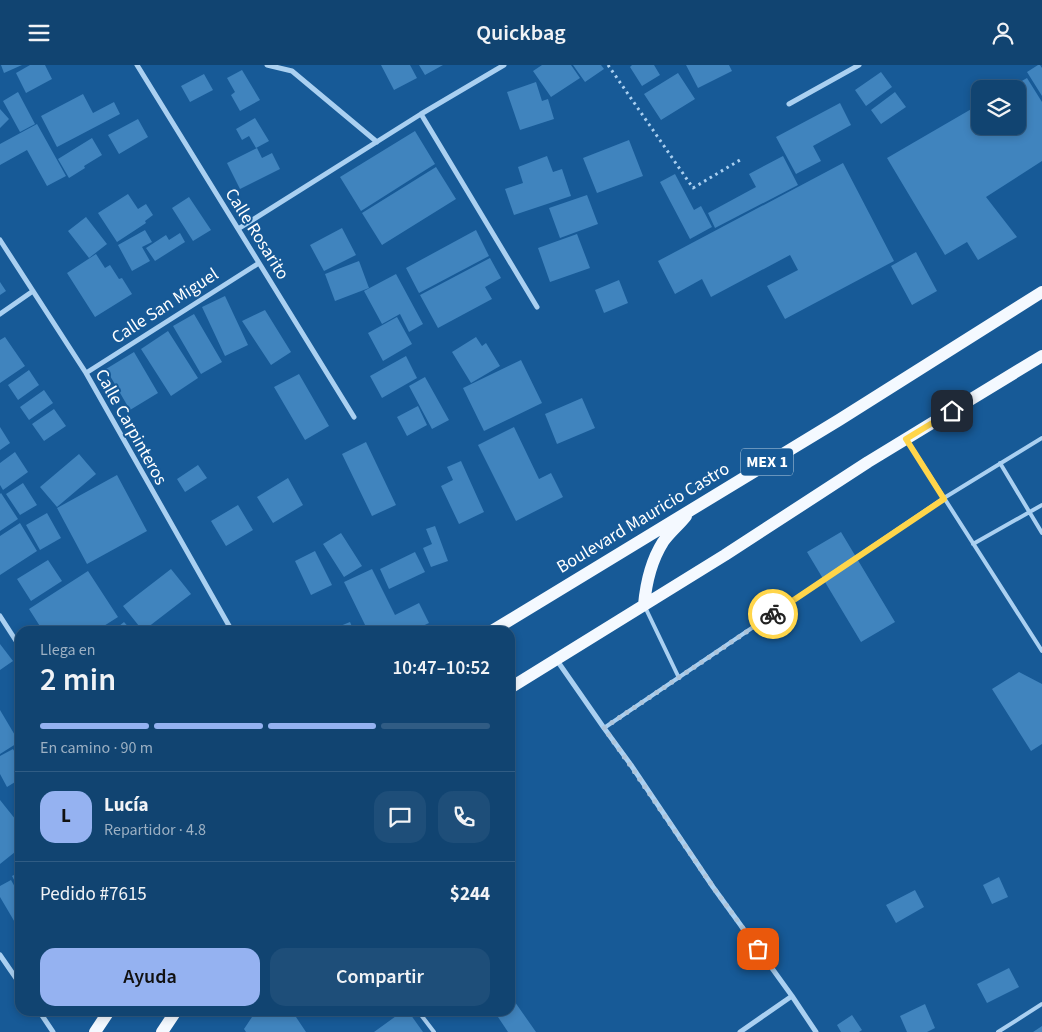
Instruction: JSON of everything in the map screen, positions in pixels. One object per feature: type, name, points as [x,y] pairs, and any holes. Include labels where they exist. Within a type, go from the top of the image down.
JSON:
[{"type":"main road","name":"Boulevard Mauricio Castro","points":[[500,626],[696,505],[839,420],[1042,292]]},
{"type":"main road","points":[[515,685],[1042,355]]},
{"type":"main road","points":[[644,605],[649,576],[658,551],[664,540],[696,505]]},
{"type":"main road","points":[[95,1032],[106,1016]]},
{"type":"main road","points":[[162,1032],[173,1016]]},
{"type":"street","name":"Calle Rosarito","points":[[137,65],[354,417]]},
{"type":"street","points":[[267,65],[292,71]]},
{"type":"street","points":[[288,65],[292,71],[377,142]]},
{"type":"street","points":[[238,229],[504,65]]},
{"type":"street","points":[[790,104],[859,65]]},
{"type":"street","points":[[422,114],[537,307]]},
{"type":"street","name":"Calle Carpinteros","points":[[0,240],[86,373],[229,626]]},
{"type":"street","name":"Calle San Miguel","points":[[86,373],[259,263]]},
{"type":"street","points":[[0,314],[33,291]]},
{"type":"street","points":[[0,616],[15,639]]},
{"type":"street","points":[[556,658],[713,887],[816,1032]]},
{"type":"street","points":[[0,955],[15,977]]},
{"type":"street","points":[[740,1032],[792,996]]},
{"type":"street","points":[[42,1016],[53,1032]]},
{"type":"lane","points":[[906,439],[1042,651]]},
{"type":"lane","points":[[604,728],[944,499],[1042,439]]},
{"type":"lane","points":[[1000,463],[1042,533]]},
{"type":"lane","points":[[973,543],[1042,505]]},
{"type":"lane","points":[[644,605],[679,678]]},
{"type":"lane","points":[[998,1032],[1042,1005]]},
{"type":"lane","points":[[422,1016],[434,1032]]},
{"type":"path","points":[[608,65],[692,188],[740,160]]},
{"type":"building","points":[[1,65],[22,65],[4,73]]},
{"type":"building","points":[[30,65],[45,65],[52,79],[26,93],[16,73]]},
{"type":"building","points":[[381,65],[410,65],[417,78],[394,90]]},
{"type":"building","points":[[419,65],[443,65],[425,75]]},
{"type":"building","points":[[542,65],[571,65],[580,78],[551,97],[533,71]]},
{"type":"building","points":[[573,65],[601,65],[604,69],[585,82]]},
{"type":"building","points":[[632,65],[654,65],[660,75],[642,86],[630,67]]},
{"type":"building","points":[[686,65],[729,65],[732,71],[698,88]]},
{"type":"building","points":[[1038,65],[1042,68],[1042,96],[1027,72]]},
{"type":"building","points":[[242,70],[260,100],[240,111],[231,95],[235,92],[227,78]]},
{"type":"building","points":[[881,72],[892,87],[866,106],[855,90]]},
{"type":"building","points":[[678,73],[695,99],[661,120],[644,94]]},
{"type":"building","points":[[204,74],[213,90],[190,102],[181,86]]},
{"type":"building","points":[[1027,78],[1042,102],[1042,161],[986,197],[1017,237],[978,260],[967,242],[945,255],[887,158],[971,109],[971,135],[1026,135],[1026,80],[1024,80]]},
{"type":"building","points":[[536,82],[542,101],[548,99],[554,119],[520,130],[507,92]]},
{"type":"building","points":[[18,92],[35,124],[20,132],[3,101]]},
{"type":"building","points":[[895,92],[906,107],[881,124],[871,110]]},
{"type":"building","points":[[83,94],[93,113],[114,102],[120,114],[57,147],[41,116]]},
{"type":"building","points":[[840,103],[851,125],[813,146],[821,161],[796,174],[776,137]]},
{"type":"building","points":[[0,109],[9,119],[0,128]]},
{"type":"building","points":[[255,118],[269,141],[256,148],[249,136],[242,140],[236,129]]},
{"type":"building","points":[[138,119],[148,137],[119,154],[108,135]]},
{"type":"building","points":[[37,124],[66,176],[47,186],[27,150],[0,165],[0,144]]},
{"type":"building","points":[[415,131],[435,164],[361,211],[340,177]]},
{"type":"building","points":[[92,138],[102,155],[69,178],[58,159]]},
{"type":"building","points":[[629,140],[643,176],[597,193],[583,158]]},
{"type":"building","points":[[257,148],[262,158],[272,153],[280,169],[240,189],[227,163]]},
{"type":"building","points":[[547,156],[553,172],[562,169],[571,196],[514,215],[505,189],[523,183],[518,167]]},
{"type":"building","points":[[783,156],[798,185],[715,228],[708,213],[756,187],[749,174]]},
{"type":"building","points":[[843,163],[894,261],[785,319],[767,286],[798,270],[790,255],[711,297],[702,279],[675,294],[658,261]]},
{"type":"building","points":[[436,167],[456,199],[382,245],[362,213]]},
{"type":"building","points":[[675,174],[694,210],[701,206],[712,227],[690,239],[660,182]]},
{"type":"building","points":[[128,194],[138,209],[146,204],[153,215],[145,221],[146,223],[117,242],[98,213]]},
{"type":"building","points":[[587,195],[598,224],[560,238],[549,208]]},
{"type":"building","points":[[189,197],[211,230],[193,241],[172,208]]},
{"type":"building","points":[[86,217],[107,244],[89,258],[68,231]]},
{"type":"building","points":[[342,228],[356,255],[324,271],[310,245]]},
{"type":"building","points":[[145,230],[152,242],[142,247],[150,261],[132,271],[118,245]]},
{"type":"building","points":[[476,230],[489,256],[419,293],[406,268]]},
{"type":"building","points":[[180,233],[185,242],[155,261],[146,248],[166,235],[169,240]]},
{"type":"building","points":[[577,234],[590,268],[550,282],[538,248]]},
{"type":"building","points":[[916,252],[937,291],[912,305],[891,266]]},
{"type":"building","points":[[96,254],[105,268],[110,265],[119,279],[122,278],[132,294],[95,317],[67,273]]},
{"type":"building","points":[[490,258],[501,278],[485,287],[492,299],[438,328],[420,295]]},
{"type":"building","points":[[359,261],[369,288],[335,301],[325,274]]},
{"type":"building","points":[[396,274],[423,324],[409,332],[400,314],[382,324],[364,291]]},
{"type":"building","points":[[619,280],[628,303],[604,313],[595,290]]},
{"type":"building","points":[[0,282],[6,291],[0,295]]},
{"type":"building","points":[[225,296],[248,345],[225,356],[202,307]]},
{"type":"building","points":[[265,310],[291,352],[271,365],[242,321]]},
{"type":"building","points":[[194,314],[222,362],[201,374],[173,326]]},
{"type":"building","points":[[397,317],[412,344],[383,361],[368,333]]},
{"type":"building","points":[[168,331],[198,378],[171,396],[141,349]]},
{"type":"building","points":[[5,337],[25,366],[0,383],[0,340]]},
{"type":"building","points":[[476,337],[482,346],[486,343],[500,366],[471,383],[452,352]]},
{"type":"building","points":[[134,352],[158,393],[130,410],[106,369]]},
{"type":"building","points":[[406,356],[417,378],[382,398],[370,376]]},
{"type":"building","points":[[521,360],[542,403],[484,431],[463,388]]},
{"type":"building","points":[[29,370],[39,385],[18,400],[8,385]]},
{"type":"building","points":[[299,374],[329,426],[305,440],[274,387]]},
{"type":"building","points":[[425,377],[449,420],[432,429],[409,386]]},
{"type":"building","points":[[44,390],[53,403],[29,420],[20,407]]},
{"type":"building","points":[[582,398],[595,428],[557,444],[545,414]]},
{"type":"building","points":[[418,406],[427,425],[407,436],[397,417]]},
{"type":"building","points":[[54,409],[66,426],[44,441],[32,424]]},
{"type":"building","points":[[0,427],[10,443],[0,450]]},
{"type":"building","points":[[514,427],[539,479],[551,473],[563,497],[516,521],[478,445]]},
{"type":"building","points":[[366,442],[396,505],[372,516],[342,454]]},
{"type":"building","points":[[15,452],[28,472],[3,490],[0,485],[0,463]]},
{"type":"building","points":[[79,454],[96,474],[57,507],[40,487]]},
{"type":"building","points":[[461,461],[484,512],[459,524],[441,486],[453,480],[447,467]]},
{"type":"building","points":[[198,465],[207,478],[185,492],[177,479]]},
{"type":"building","points":[[117,475],[147,531],[87,564],[57,508]]},
{"type":"building","points":[[288,478],[303,505],[273,523],[257,497]]},
{"type":"building","points":[[23,483],[37,505],[20,515],[6,494]]},
{"type":"building","points":[[0,494],[18,519],[0,531]]},
{"type":"building","points":[[238,505],[253,530],[226,546],[211,521]]},
{"type":"building","points":[[47,513],[61,538],[40,550],[26,525]]},
{"type":"building","points":[[20,523],[37,551],[0,575],[0,536]]},
{"type":"building","points":[[435,526],[448,561],[431,567],[423,548],[432,544],[426,529]]},
{"type":"building","points":[[841,532],[895,622],[861,642],[807,552]]},
{"type":"building","points":[[341,533],[362,566],[344,577],[323,544]]},
{"type":"building","points":[[315,551],[332,585],[311,595],[295,561]]},
{"type":"building","points":[[415,552],[425,572],[389,589],[380,569]]},
{"type":"building","points":[[48,560],[62,581],[31,601],[17,579]]},
{"type":"building","points":[[171,569],[191,594],[149,626],[139,626],[123,606]]},
{"type":"building","points":[[372,569],[395,615],[419,603],[429,623],[423,626],[366,626],[344,582]]},
{"type":"building","points":[[88,571],[118,617],[104,626],[40,626],[29,609]]},
{"type":"building","points":[[124,622],[128,626],[119,626]]},
{"type":"building","points":[[350,622],[352,626],[340,626]]},
{"type":"building","points":[[0,644],[13,661],[0,670]]},
{"type":"building","points":[[1019,672],[1042,684],[1042,744],[1031,751],[992,689]]},
{"type":"building","points":[[0,710],[15,735],[15,745],[0,754]]},
{"type":"building","points":[[13,749],[15,753],[15,782],[7,787],[0,774],[0,756]]},
{"type":"building","points":[[0,800],[15,819],[15,852],[0,864]]},
{"type":"building","points":[[999,877],[1008,897],[992,904],[983,885]]},
{"type":"building","points":[[11,880],[15,887],[15,922],[0,897],[0,886]]},
{"type":"building","points":[[915,890],[924,907],[896,923],[886,905]]},
{"type":"building","points":[[1009,968],[1019,987],[987,1003],[977,984]]},
{"type":"building","points":[[515,1002],[536,1032],[508,1032],[497,1016],[515,1016]]},
{"type":"building","points":[[925,1004],[935,1028],[927,1032],[907,1032],[900,1016]]},
{"type":"building","points":[[852,1015],[862,1030],[859,1032],[841,1032],[837,1025]]},
{"type":"building","points":[[253,1016],[295,1016],[306,1032],[246,1032],[244,1029]]},
{"type":"building","points":[[396,1016],[412,1016],[423,1032],[374,1032]]},
{"type":"building","points":[[1042,1026],[1042,1032],[1033,1032]]},
{"type":"way so far","points":[[758,949],[604,728],[773,614]]},
{"type":"route","points":[[773,614],[944,499],[906,439],[952,411]]}]
